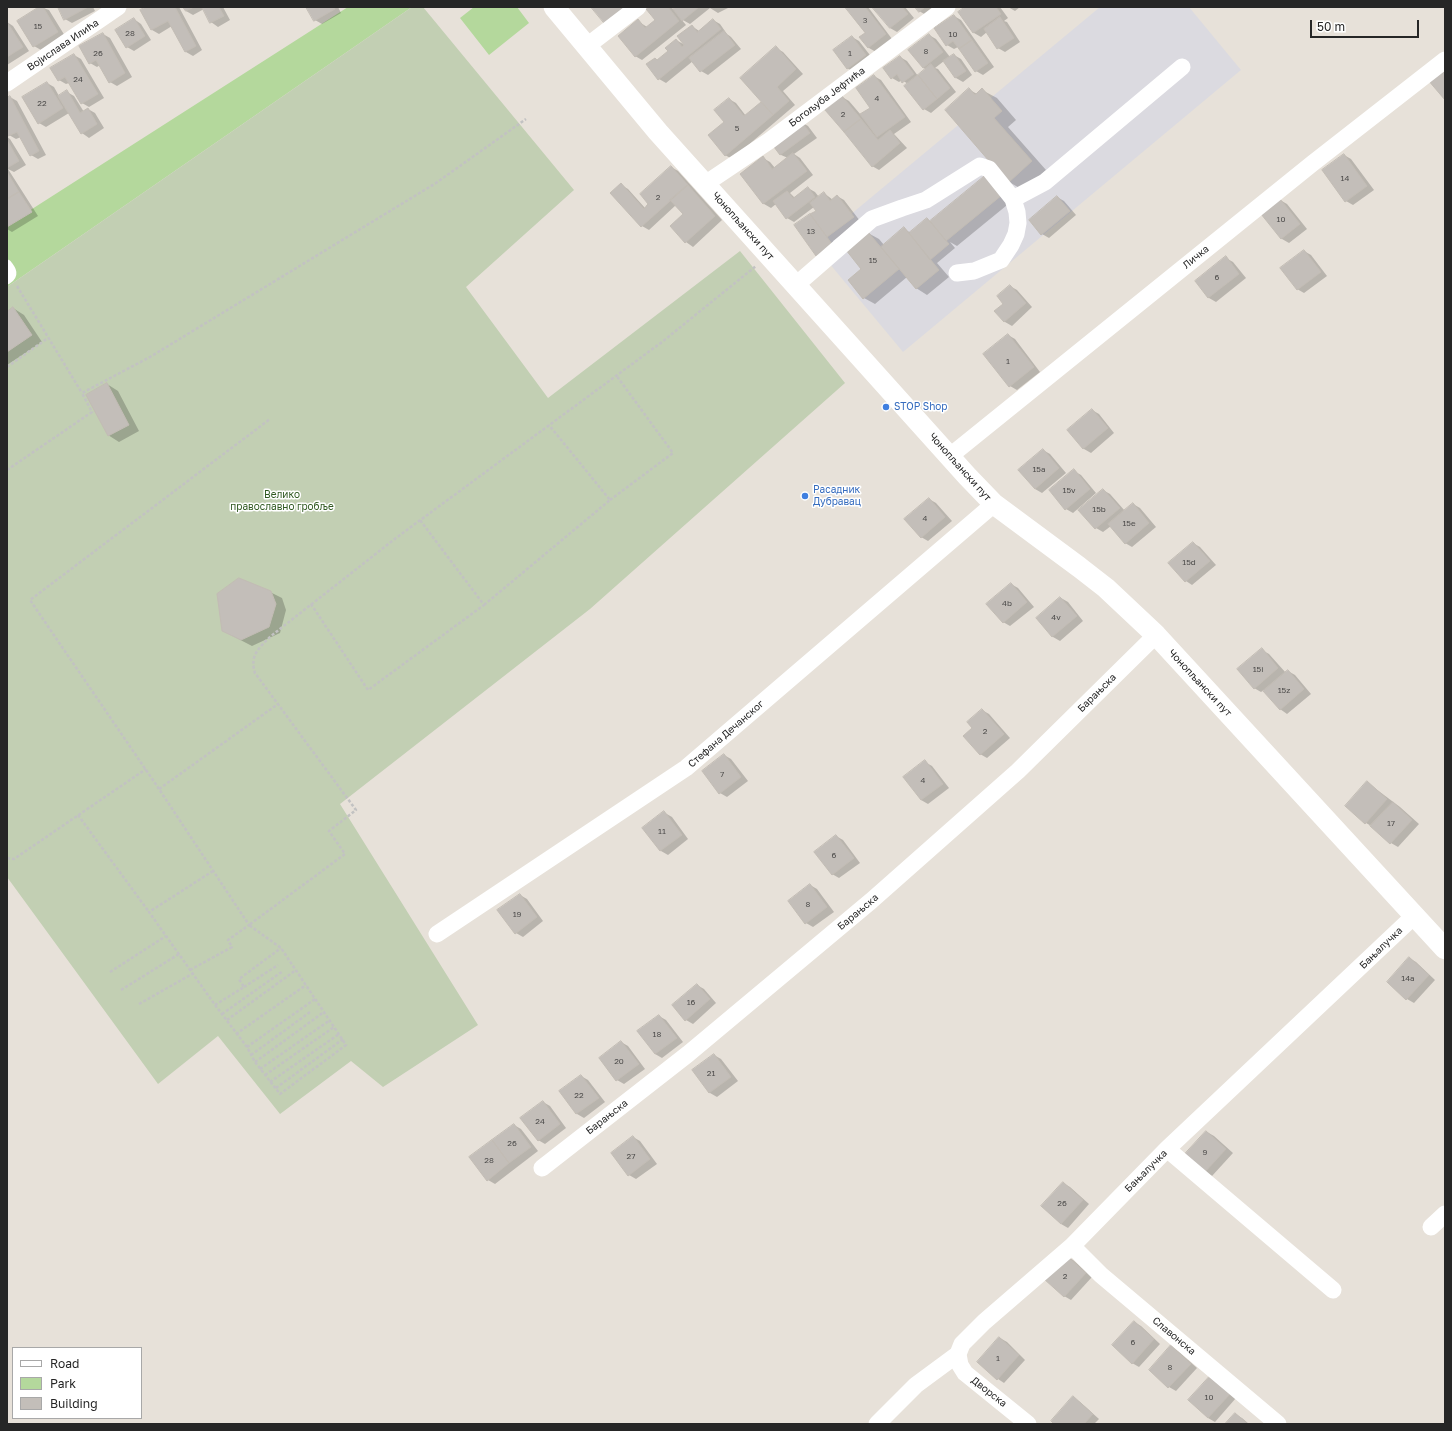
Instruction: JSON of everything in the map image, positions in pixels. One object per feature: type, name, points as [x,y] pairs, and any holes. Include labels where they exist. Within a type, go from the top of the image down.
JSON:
[{"type":"street","name":"Војислава Илића","points":[[7,83],[118,7]]},
{"type":"street","name":"Чонопљански пут","points":[[554,7],[658,132],[950,456],[966,476],[994,504],[1106,588],[1156,635],[1445,949]]},
{"type":"street","points":[[587,46],[638,7]]},
{"type":"street","name":"Богољуба Јефтића","points":[[705,184],[769,141],[947,7]]},
{"type":"street","name":"Личка","points":[[950,456],[1306,168],[1445,60]]},
{"type":"street","points":[[1013,199],[1045,182],[1182,67]]},
{"type":"street","points":[[796,285],[872,219],[926,200],[980,166],[989,169],[1013,199],[1017,212],[1018,223],[1016,234],[1011,245],[1000,260],[974,271],[958,273]]},
{"type":"street","name":"Стефана Дечанског","points":[[437,934],[686,768],[994,504]]},
{"type":"street","name":"Барањска","points":[[542,1168],[688,1054],[871,901],[1018,771],[1156,635]]},
{"type":"street","name":"Бањалучка","points":[[877,1424],[916,1385],[958,1354],[962,1344],[984,1322],[1072,1246],[1168,1149],[1414,916]]},
{"type":"street","points":[[1168,1149],[1333,1290]]},
{"type":"street","points":[[1431,1227],[1445,1214]]},
{"type":"street","name":"Славонска","points":[[1072,1246],[1101,1275],[1278,1424]]},
{"type":"street","name":"Дворска","points":[[958,1354],[960,1365],[965,1373],[1028,1424]]},
{"type":"lane","points":[[7,264],[12,271],[9,279]]},
{"type":"path","points":[[82,393],[150,357],[436,183],[526,119]]},
{"type":"path","points":[[190,970],[232,947],[228,940],[345,854],[329,831],[356,810],[255,673],[252,664],[260,647],[271,636],[311,604],[420,520],[662,342],[769,255]]},
{"type":"path","points":[[7,470],[92,412],[48,338],[9,279]]},
{"type":"path","points":[[7,367],[48,338]]},
{"type":"path","points":[[311,604],[368,690],[484,605],[610,500],[673,453],[616,375]]},
{"type":"path","points":[[78,815],[192,974],[247,1047],[260,1069],[280,1094],[346,1045],[281,948],[249,925],[146,769],[30,600],[270,419]]},
{"type":"path","points":[[549,425],[610,500]]},
{"type":"path","points":[[420,520],[484,605]]},
{"type":"path","points":[[159,789],[278,704]]},
{"type":"path","points":[[7,858],[14,859],[146,769]]},
{"type":"path","points":[[148,912],[213,871]]},
{"type":"path","points":[[110,972],[166,936]]},
{"type":"path","points":[[244,987],[239,979],[281,948]]},
{"type":"path","points":[[120,990],[178,954]]},
{"type":"path","points":[[215,1005],[278,964]]},
{"type":"path","points":[[227,1020],[296,970]]},
{"type":"path","points":[[222,1014],[283,971]]},
{"type":"path","points":[[139,1004],[192,974]]},
{"type":"path","points":[[236,1034],[306,985]]},
{"type":"path","points":[[247,1047],[315,999]]},
{"type":"path","points":[[251,1055],[310,1012]]},
{"type":"path","points":[[255,1062],[324,1012]]},
{"type":"path","points":[[260,1069],[330,1020]]},
{"type":"path","points":[[265,1075],[334,1027]]},
{"type":"path","points":[[270,1082],[338,1034]]},
{"type":"path","points":[[276,1088],[342,1040]]},
{"type":"shaded area","points":[[1100,7],[1189,7],[1241,70],[903,352],[814,245]]},
{"type":"green space","points":[[348,7],[412,7],[7,287],[7,225]]},
{"type":"green space","name":"Велико православно гробље","points":[[412,7],[423,7],[574,190],[466,287],[548,398],[740,251],[845,383],[590,609],[340,804],[478,1025],[383,1087],[351,1061],[280,1114],[218,1036],[158,1084],[7,877],[7,287]]},
{"type":"green space","points":[[474,7],[517,7],[529,23],[489,55],[460,18]]},
{"type":"building","points":[[39,7],[43,7],[58,32],[33,47],[17,21]]},
{"type":"building","points":[[58,7],[88,7],[64,20]]},
{"type":"building","points":[[146,7],[175,7],[196,46],[185,52],[168,21],[151,30],[140,10]]},
{"type":"building","points":[[183,7],[194,7],[186,11]]},
{"type":"building","points":[[202,7],[219,7],[224,16],[210,23]]},
{"type":"building","points":[[306,7],[334,7],[335,9],[314,21]]},
{"type":"building","points":[[591,7],[627,7],[606,25]]},
{"type":"building","points":[[649,7],[668,7],[679,21],[635,57],[618,36],[638,19],[645,28],[655,20],[646,9]]},
{"type":"building","points":[[676,7],[699,7],[682,21],[673,9]]},
{"type":"building","points":[[845,7],[865,7],[886,34],[868,48],[859,37],[865,33]]},
{"type":"building","points":[[872,7],[902,7],[908,14],[890,28]]},
{"type":"building","points":[[915,7],[925,7],[919,12]]},
{"type":"building","points":[[965,7],[996,7],[1001,14],[973,33],[958,12]]},
{"type":"building","points":[[954,15],[972,40],[959,49],[953,41],[946,46],[934,28]]},
{"type":"building","points":[[1000,17],[1014,38],[997,49],[984,29]]},
{"type":"building","points":[[134,18],[145,36],[126,48],[115,30]]},
{"type":"building","points":[[713,19],[721,29],[658,80],[646,64],[655,58],[657,60],[668,51],[665,48],[676,39],[682,47],[684,45],[677,36],[692,25],[697,32]]},
{"type":"building","points":[[7,22],[23,47],[7,57]]},
{"type":"building","points":[[724,31],[735,45],[700,72],[689,58]]},
{"type":"building","points":[[103,33],[125,73],[109,83],[96,60],[89,64],[79,46]]},
{"type":"building","points":[[929,34],[943,52],[923,68],[908,50]]},
{"type":"building","points":[[852,36],[866,55],[847,69],[833,50]]},
{"type":"building","points":[[972,40],[988,63],[975,72],[959,49]]},
{"type":"building","points":[[776,46],[796,69],[777,87],[789,101],[773,115],[740,78]]},
{"type":"building","points":[[74,54],[98,94],[81,104],[65,77],[58,81],[50,68]]},
{"type":"building","points":[[954,54],[966,71],[955,78],[943,61]]},
{"type":"building","points":[[900,56],[914,74],[902,83],[897,74],[891,79],[883,68]]},
{"type":"building","points":[[931,64],[950,88],[937,99],[918,75]]},
{"type":"building","points":[[1445,64],[1445,100],[1428,80]]},
{"type":"building","points":[[874,75],[905,117],[877,137],[860,114],[870,108],[856,88]]},
{"type":"building","points":[[918,75],[937,99],[923,110],[904,86]]},
{"type":"building","points":[[47,82],[63,108],[38,124],[22,97]]},
{"type":"building","points":[[969,88],[975,95],[982,88],[1002,111],[994,118],[1032,161],[1008,183],[945,110]]},
{"type":"building","points":[[67,90],[80,113],[88,108],[97,124],[81,134],[58,96]]},
{"type":"building","points":[[10,96],[39,151],[30,156],[17,132],[8,136],[7,134],[7,98]]},
{"type":"building","points":[[842,96],[861,119],[844,132],[825,110]]},
{"type":"building","points":[[729,98],[744,116],[761,102],[773,115],[725,156],[708,135],[724,122],[714,110]]},
{"type":"building","points":[[861,119],[878,140],[890,130],[900,143],[872,167],[844,132]]},
{"type":"building","points":[[801,121],[810,133],[780,155],[771,143]]},
{"type":"building","points":[[7,140],[19,161],[7,168]]},
{"type":"building","points":[[793,153],[807,171],[763,204],[740,174],[763,156],[772,169]]},
{"type":"building","points":[[1344,154],[1367,186],[1345,202],[1322,170]]},
{"type":"building","points":[[671,166],[688,185],[641,227],[610,193],[621,183],[644,209],[648,204],[640,194]]},
{"type":"building","points":[[7,172],[19,192],[7,199]]},
{"type":"building","points":[[986,175],[1002,195],[946,241],[930,221]]},
{"type":"building","points":[[688,185],[715,216],[685,243],[670,226],[683,214],[670,200]]},
{"type":"building","points":[[808,187],[815,197],[786,219],[773,201],[787,191],[793,198]]},
{"type":"building","points":[[19,192],[32,212],[7,227],[7,199]]},
{"type":"building","points":[[824,192],[830,201],[837,195],[854,217],[827,237],[810,214],[816,211],[810,203]]},
{"type":"building","points":[[1057,196],[1070,211],[1041,235],[1029,220]]},
{"type":"building","points":[[1280,199],[1300,224],[1281,239],[1261,214]]},
{"type":"building","points":[[810,214],[832,244],[816,256],[794,225]]},
{"type":"building","points":[[927,218],[949,244],[930,260],[909,233]]},
{"type":"building","points":[[904,227],[939,270],[916,289],[881,247]]},
{"type":"building","points":[[868,232],[899,269],[863,299],[848,280],[861,269],[846,250]]},
{"type":"building","points":[[1304,250],[1321,272],[1297,290],[1280,268]]},
{"type":"building","points":[[1226,256],[1239,274],[1208,298],[1195,281]]},
{"type":"building","points":[[1010,285],[1026,303],[1004,322],[994,311],[1003,304],[997,296]]},
{"type":"building","points":[[13,307],[32,335],[7,352],[7,312]]},
{"type":"building","points":[[1008,334],[1034,367],[1009,387],[983,354]]},
{"type":"building","points":[[107,383],[129,425],[108,436],[86,395]]},
{"type":"building","points":[[1092,409],[1108,428],[1083,449],[1067,430]]},
{"type":"building","points":[[1043,449],[1059,468],[1035,489],[1018,470]]},
{"type":"building","points":[[1074,469],[1090,489],[1065,510],[1049,490]]},
{"type":"building","points":[[1103,489],[1120,508],[1095,529],[1078,510]]},
{"type":"building","points":[[929,498],[945,517],[921,538],[904,519]]},
{"type":"building","points":[[1133,503],[1149,523],[1125,544],[1108,524]]},
{"type":"building","points":[[1193,542],[1210,561],[1185,582],[1168,563]]},
{"type":"building","points":[[239,578],[271,591],[276,604],[269,627],[241,640],[222,631],[217,594]]},
{"type":"building","points":[[1011,583],[1027,602],[1003,623],[986,604]]},
{"type":"building","points":[[1060,597],[1077,616],[1052,637],[1036,618]]},
{"type":"building","points":[[1262,648],[1278,668],[1254,689],[1237,669]]},
{"type":"building","points":[[1288,670],[1304,689],[1280,710],[1263,691]]},
{"type":"building","points":[[982,709],[1004,734],[980,755],[963,736],[972,728],[967,722]]},
{"type":"building","points":[[724,754],[741,777],[719,794],[702,771]]},
{"type":"building","points":[[925,760],[943,784],[921,800],[903,777]]},
{"type":"building","points":[[1367,781],[1387,799],[1365,824],[1345,806]]},
{"type":"building","points":[[1393,802],[1412,820],[1390,844],[1370,826]]},
{"type":"building","points":[[664,811],[682,835],[660,851],[642,828]]},
{"type":"building","points":[[836,835],[854,858],[832,875],[814,852]]},
{"type":"building","points":[[810,884],[827,907],[805,924],[788,901]]},
{"type":"building","points":[[520,894],[537,917],[515,934],[497,910]]},
{"type":"building","points":[[1409,957],[1429,975],[1406,1000],[1387,982]]},
{"type":"building","points":[[697,984],[710,999],[685,1021],[672,1005]]},
{"type":"building","points":[[659,1015],[677,1038],[655,1054],[637,1031]]},
{"type":"building","points":[[621,1041],[639,1064],[616,1081],[599,1058]]},
{"type":"building","points":[[714,1054],[731,1077],[709,1093],[692,1070]]},
{"type":"building","points":[[581,1075],[599,1098],[576,1114],[559,1091]]},
{"type":"building","points":[[543,1101],[560,1124],[538,1141],[520,1118]]},
{"type":"building","points":[[514,1124],[531,1147],[509,1163],[492,1140]]},
{"type":"building","points":[[1206,1131],[1226,1149],[1204,1173],[1184,1155]]},
{"type":"building","points":[[633,1136],[650,1159],[628,1176],[611,1153]]},
{"type":"building","points":[[492,1140],[509,1163],[487,1181],[469,1157]]},
{"type":"building","points":[[1063,1182],[1083,1200],[1061,1224],[1041,1206]]},
{"type":"building","points":[[1066,1255],[1086,1273],[1064,1297],[1044,1279]]},
{"type":"building","points":[[1134,1321],[1154,1339],[1132,1364],[1112,1345]]},
{"type":"building","points":[[999,1337],[1019,1355],[997,1380],[977,1362]]},
{"type":"building","points":[[1171,1345],[1191,1364],[1168,1388],[1149,1370]]},
{"type":"building","points":[[1210,1376],[1230,1394],[1208,1418],[1188,1400]]},
{"type":"building","points":[[1073,1396],[1093,1414],[1084,1424],[1054,1424],[1051,1421]]},
{"type":"building","points":[[1235,1413],[1248,1424],[1225,1424]]},
{"type":"place","name":"STOP Shop","points":[[886,407]]},
{"type":"place","name":"Расадник Дубравац","points":[[805,496]]}]
